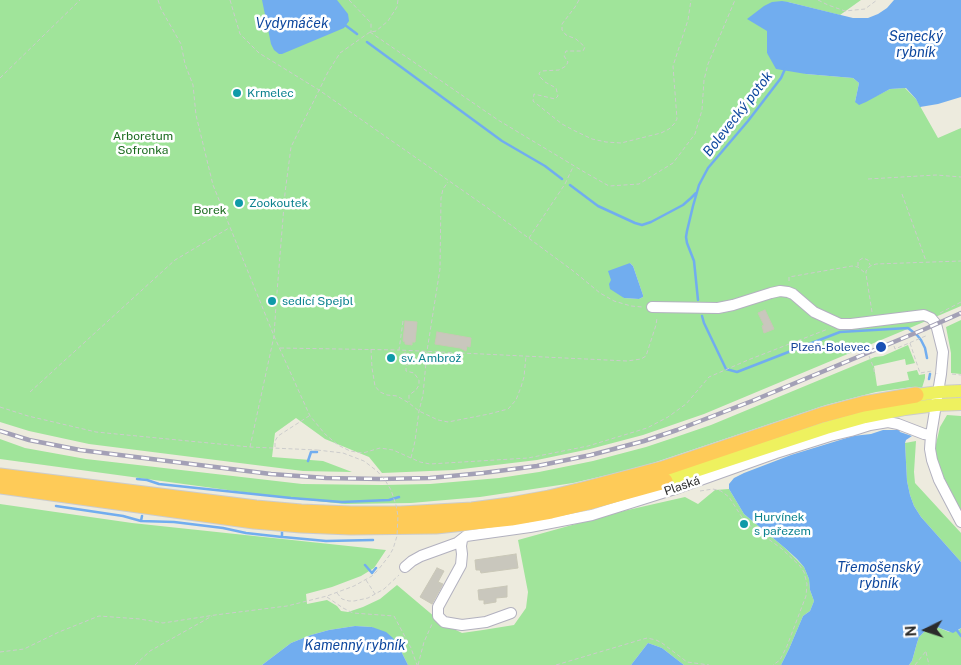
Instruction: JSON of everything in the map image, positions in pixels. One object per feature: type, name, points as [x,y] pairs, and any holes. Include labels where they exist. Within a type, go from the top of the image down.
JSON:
[{"type":"highway","name":"Plaská","points":[[663,475],[822,415],[863,404],[916,395]]},
{"type":"highway","points":[[0,476],[266,509],[351,514],[401,514],[434,513],[510,505],[663,475]]},
{"type":"highway","points":[[0,486],[254,521],[301,525],[368,527],[436,526],[511,518],[551,511],[589,502],[663,475]]},
{"type":"main road","name":"Plaská","points":[[916,395],[961,391]]},
{"type":"main road","name":"Plaská","points":[[663,475],[865,417],[905,409],[961,404]]},
{"type":"street","points":[[652,307],[718,308],[780,291],[788,292],[799,298],[814,312],[840,324],[924,316],[931,318],[936,324],[943,352],[942,374],[930,450],[939,480],[961,522]]},
{"type":"street","name":"Plaská","points":[[405,567],[421,556],[447,548],[466,536],[530,527],[592,515],[675,489],[776,453],[870,425],[888,422],[931,435]]},
{"type":"street","points":[[462,540],[460,565],[440,604],[437,612],[438,616],[444,622],[462,625],[486,622],[510,613]]},
{"type":"path","points":[[0,78],[80,0]]},
{"type":"path","points":[[158,0],[161,9],[181,44],[185,64],[193,85],[196,115],[213,185],[279,348],[310,416],[324,434],[338,445],[350,451],[364,453],[380,448],[393,450],[420,462],[430,464],[528,458],[588,446],[647,428],[668,417],[686,404],[709,377],[840,324]]},
{"type":"path","points":[[230,0],[240,34],[259,53],[319,90],[449,181],[528,238],[600,294],[631,306],[652,307]]},
{"type":"path","points":[[349,0],[371,23],[370,32]]},
{"type":"path","points":[[250,447],[274,336],[285,193],[291,147],[328,72],[340,53],[370,32],[376,31],[388,21],[397,7],[398,0]]},
{"type":"path","points":[[579,0],[562,24],[562,30],[566,35],[576,39],[585,47],[583,51],[566,51],[564,56],[568,62],[566,66],[559,70],[542,71],[539,73],[545,82],[556,88],[558,96],[555,99],[534,94],[533,101],[562,124],[573,130],[592,139],[621,143],[670,129],[677,119],[673,66],[688,20],[691,0]]},
{"type":"path","points":[[370,32],[498,120],[609,186],[639,184],[673,163],[695,134],[702,110],[704,80],[708,64],[735,0]]},
{"type":"path","points":[[818,0],[845,11],[865,9],[877,0]]},
{"type":"path","points":[[528,238],[565,184],[574,166]]},
{"type":"path","points":[[868,179],[940,175],[961,177]]},
{"type":"path","points":[[411,458],[418,411],[423,395],[440,269],[441,198],[449,181]]},
{"type":"path","points":[[902,194],[927,262]]},
{"type":"path","points":[[30,392],[176,260],[230,228]]},
{"type":"path","points":[[858,267],[858,261],[863,258],[868,260],[870,266]]},
{"type":"path","points":[[874,322],[866,274],[870,266],[876,264],[961,261]]},
{"type":"path","points":[[788,292],[789,277],[852,266],[858,267],[866,274]]},
{"type":"path","points":[[931,318],[961,302]]},
{"type":"path","points":[[279,348],[405,350],[627,361],[641,359],[646,356],[650,349],[657,318]]},
{"type":"path","points":[[400,350],[403,321]]},
{"type":"path","points":[[894,346],[895,349],[926,336]]},
{"type":"path","points":[[910,343],[920,373],[931,370],[942,374]]},
{"type":"path","points":[[371,350],[375,386],[380,392],[397,396],[418,411],[438,420],[448,422],[508,409],[516,400],[521,387],[526,356]]},
{"type":"path","points":[[405,350],[406,358],[410,362],[406,366],[406,371],[414,373],[419,380],[416,390],[409,395],[409,403]]},
{"type":"path","points":[[869,356],[874,366],[875,375]]},
{"type":"path","points":[[0,407],[28,416],[96,432],[250,447],[343,453],[364,461],[385,480],[391,490],[398,516],[398,529],[393,549],[386,561],[366,580],[336,593],[287,606],[163,623],[99,616],[59,632],[24,650],[0,652]]},
{"type":"path","points":[[275,448],[275,441],[278,436],[310,416]]},
{"type":"path","points":[[696,492],[713,489],[725,494],[732,500],[745,522],[782,549],[804,572],[808,590],[787,646],[780,660],[773,665]]},
{"type":"path","points":[[336,593],[342,599],[349,601],[362,599],[389,586],[405,567]]},
{"type":"path","points":[[366,580],[375,594]]},
{"type":"path","points":[[327,596],[342,608],[354,613],[394,616],[418,665]]},
{"type":"path","points":[[418,665],[424,642],[437,612]]},
{"type":"path","points":[[134,665],[150,650],[215,615]]},
{"type":"path","points":[[556,665],[647,638],[662,643],[687,662],[709,665]]},
{"type":"path","points":[[916,665],[926,651],[929,665]]},
{"type":"green space","name":"Borek","points":[[0,0],[861,0],[840,15],[788,2],[767,31],[767,53],[806,74],[853,78],[859,83],[855,102],[890,89],[905,88],[916,99],[938,138],[961,128],[961,306],[704,414],[643,435],[537,460],[454,470],[382,473],[369,457],[325,439],[296,418],[275,433],[272,457],[323,461],[352,472],[303,471],[89,444],[29,431],[0,422]],"holes":[[[630,263],[633,266],[643,295],[639,299],[624,298],[611,280]]]},
{"type":"green space","points":[[961,320],[961,374],[951,373],[951,353],[946,327]]},
{"type":"green space","points":[[908,345],[915,363],[906,365],[905,359],[874,366],[877,386],[909,380],[907,372],[917,370],[919,375],[925,374],[922,388],[912,387],[876,392],[826,405],[653,463],[616,473],[573,483],[480,497],[411,503],[345,504],[279,497],[0,459],[0,439],[25,448],[86,459],[302,484],[430,484],[499,478],[593,461],[646,447],[711,425]]},
{"type":"green space","points":[[947,415],[961,416],[961,515],[938,469],[935,448],[940,427]]},
{"type":"green space","points":[[916,441],[915,483],[961,533],[961,562],[921,517],[914,506],[907,481],[905,443]]},
{"type":"green space","points":[[729,489],[744,514],[785,548],[804,567],[809,579],[814,601],[810,611],[803,616],[781,665],[684,665],[662,648],[648,643],[631,665],[408,665],[399,647],[372,627],[355,626],[329,630],[291,643],[262,665],[0,665],[0,504],[132,523],[386,550],[374,568],[361,576],[306,594],[307,604],[327,600],[341,611],[348,612],[380,599],[397,585],[442,623],[462,633],[514,625],[526,608],[528,592],[518,540],[619,512],[685,497],[698,504],[715,490]]},
{"type":"green space","points":[[937,627],[949,632],[961,628],[961,665],[909,665],[919,637],[926,630]]},
{"type":"water","name":"Vydymáček","points":[[262,0],[337,0],[348,14],[349,21],[344,28],[279,54],[271,44]]},
{"type":"water","name":"Senecký rybník","points":[[894,0],[961,0],[961,97],[920,107],[916,99],[906,88],[890,89],[859,105],[855,102],[859,83],[853,78],[776,69],[767,53],[767,31],[747,19],[764,6],[772,2],[782,1],[853,18],[868,18],[887,8]]},
{"type":"water","points":[[630,263],[633,266],[643,295],[639,299],[624,298],[610,289],[609,284],[611,280],[608,271]]},
{"type":"water","name":"Třemošenský rybník","points":[[883,430],[899,430],[912,436],[905,443],[907,481],[910,495],[921,517],[961,562],[961,628],[953,633],[937,627],[926,630],[919,637],[909,665],[781,665],[803,616],[810,611],[814,601],[809,579],[804,567],[797,559],[744,514],[729,489],[729,484],[734,478],[744,473],[791,455],[853,436],[871,434]]},
{"type":"water","name":"Kamenný rybník","points":[[355,626],[372,627],[386,632],[399,647],[408,665],[262,665],[291,643],[329,630]]},
{"type":"water","points":[[648,643],[662,648],[684,665],[631,665]]},
{"type":"building","points":[[765,310],[774,329],[764,333],[762,326],[764,325],[758,313]]},
{"type":"building","points":[[405,321],[417,322],[415,342],[412,342],[412,345],[405,344],[403,341]]},
{"type":"building","points":[[437,332],[471,338],[470,347],[467,346],[466,351],[460,348],[435,344]]},
{"type":"building","points":[[516,554],[518,568],[481,573],[480,570],[476,570],[475,560]]},
{"type":"building","points":[[437,568],[444,571],[438,582],[443,584],[432,604],[420,597]]},
{"type":"building","points":[[507,586],[507,597],[496,598],[496,602],[484,604],[484,600],[479,600],[478,590]]},
{"type":"waterway","points":[[345,25],[357,34]]},
{"type":"waterway","points":[[367,42],[502,141],[545,166],[562,179]]},
{"type":"waterway","name":"Bolevecký potok","points":[[698,300],[694,261],[686,237],[699,185],[708,168],[748,121],[781,78],[785,69]]},
{"type":"waterway","points":[[570,185],[598,206],[642,225],[683,205],[696,193]]},
{"type":"waterway","name":"Bolevecký potok","points":[[702,316],[726,369],[737,372],[840,332],[908,328],[921,340],[927,358]]},
{"type":"waterway","name":"Bolevecký potok","points":[[929,379],[930,374]]},
{"type":"waterway","points":[[308,461],[311,452],[317,452]]},
{"type":"waterway","points":[[137,479],[159,484],[342,502],[389,500],[399,497]]},
{"type":"waterway","points":[[56,506],[123,516],[141,521]]},
{"type":"waterway","points":[[142,516],[141,521],[174,522],[282,537],[282,532]]},
{"type":"waterway","points":[[283,537],[326,541],[373,540]]},
{"type":"waterway","points":[[365,565],[372,573],[376,568]]},
{"type":"waterway","name":"Bolevecký potok","points":[[956,629],[961,636]]},
{"type":"railway","points":[[0,431],[29,440],[80,450],[271,474],[380,479],[430,478],[483,473],[537,466],[591,455],[677,430],[752,401],[961,313]]},
{"type":"place","name":"Krmelec","points":[[237,93]]},
{"type":"place","name":"Zookoutek","points":[[239,203]]},
{"type":"place","name":"sedící Spejbl","points":[[272,301]]},
{"type":"place","name":"Plzeň-Bolevec","points":[[881,347]]},
{"type":"place","name":"sv. Ambrož","points":[[391,358]]},
{"type":"place","name":"Hurvínek s pařezem","points":[[744,524]]},
{"type":"park label","name":"Arboretum Sofronka","points":[[143,143]]}]
